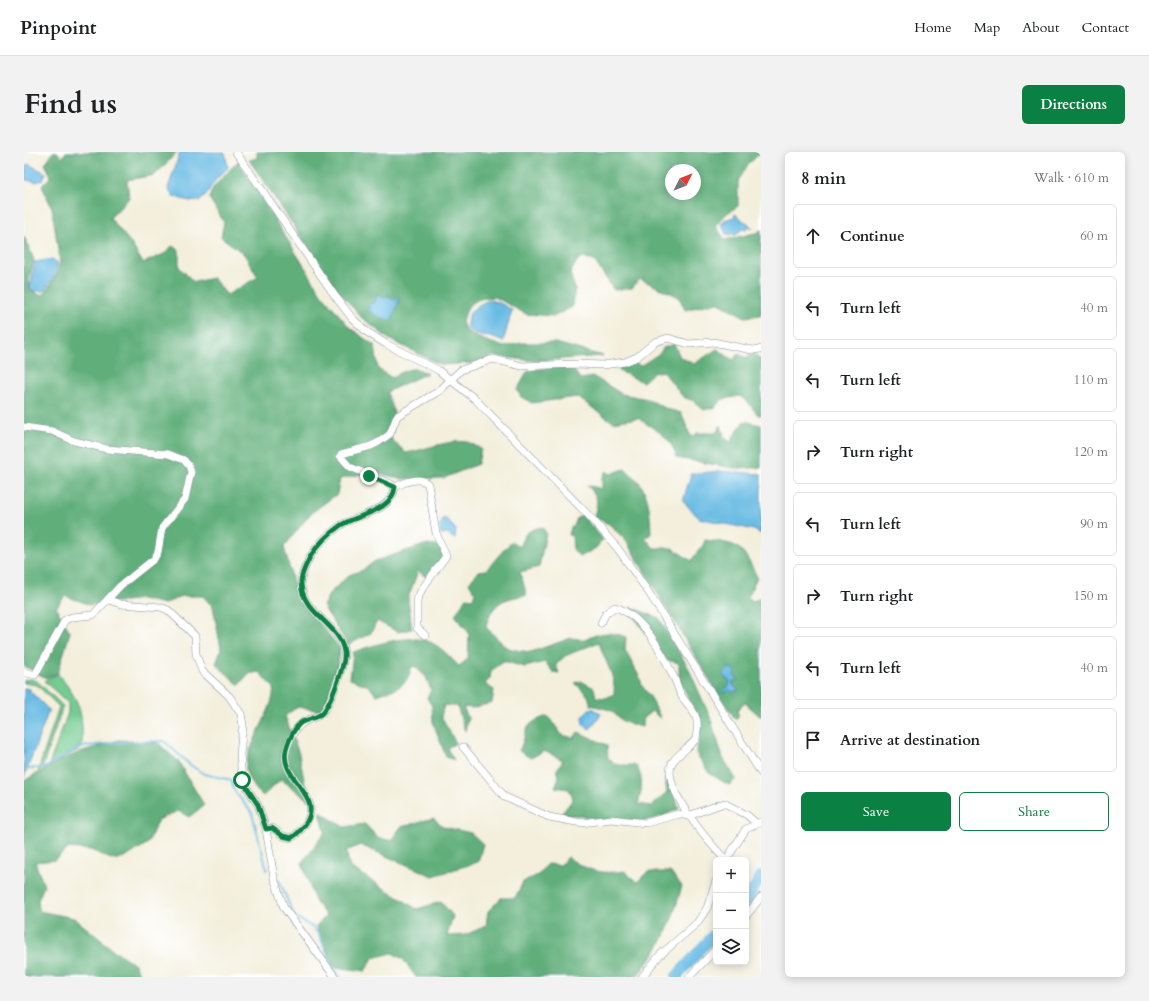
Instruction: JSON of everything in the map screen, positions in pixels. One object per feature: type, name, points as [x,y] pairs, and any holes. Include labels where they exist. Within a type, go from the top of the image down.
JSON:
[{"type":"street","points":[[236,152],[335,296],[352,318],[367,332],[386,344],[438,370],[475,399],[594,521],[618,549],[649,593],[761,773]]},
{"type":"street","points":[[395,487],[350,466],[342,460],[340,456],[341,454],[371,446],[390,434],[397,416],[439,391],[461,370],[493,359],[522,366],[576,364],[603,366],[625,362],[637,357],[660,339],[668,338],[689,344],[713,342],[752,350],[761,349]]},
{"type":"street","points":[[24,427],[52,431],[74,441],[107,449],[168,454],[184,460],[189,466],[191,472],[185,499],[162,528],[158,552],[154,559],[120,586],[109,600],[93,615],[72,617],[65,620],[35,675],[24,672]]},
{"type":"street","points":[[266,829],[272,828],[283,836],[291,838],[297,834],[309,819],[309,801],[285,764],[285,756],[296,728],[301,723],[321,714],[325,709],[338,681],[344,654],[342,643],[336,634],[304,600],[301,581],[304,570],[317,545],[343,524],[380,509],[395,491],[395,487],[403,482],[421,480],[428,484],[436,532],[446,556],[422,589],[417,600],[417,628],[425,635]]},
{"type":"street","points":[[109,600],[121,604],[160,607],[168,610],[195,636],[196,654],[202,671],[229,696],[241,714],[244,725],[240,754],[242,780],[258,805],[266,829],[274,878],[284,908],[335,977]]},
{"type":"street","points":[[601,623],[606,613],[615,607],[629,613],[643,626],[667,666],[681,695],[696,715],[696,739],[672,762],[671,767],[673,783],[688,816],[723,857]]},
{"type":"street","points":[[463,747],[505,797],[549,817],[582,823],[611,819],[646,823],[679,814],[688,816],[724,803],[747,815],[758,823],[746,829],[728,857]]},
{"type":"street","points":[[642,977],[659,956],[697,923],[707,908],[713,890]]},
{"type":"street","points":[[749,912],[761,897]]},
{"type":"street","points":[[689,977],[713,952]]},
{"type":"green space","points":[[53,152],[57,152],[62,158],[66,152],[177,152],[155,175],[127,180],[129,198],[110,218],[130,242],[143,263],[164,254],[172,246],[179,250],[179,267],[194,282],[213,278],[227,295],[258,277],[244,254],[221,237],[224,222],[209,198],[213,188],[238,161],[321,293],[350,328],[375,346],[378,369],[392,378],[413,369],[427,373],[387,392],[395,416],[391,438],[406,453],[445,443],[460,441],[473,444],[481,449],[478,464],[444,478],[403,479],[371,472],[340,479],[337,494],[310,514],[284,547],[297,597],[340,648],[337,674],[322,711],[297,707],[285,716],[299,754],[308,800],[281,779],[263,796],[250,781],[246,770],[248,755],[268,710],[274,688],[259,672],[248,674],[239,685],[216,664],[221,649],[213,607],[203,596],[182,596],[164,604],[142,599],[91,605],[65,596],[56,608],[70,632],[58,673],[46,678],[24,666],[24,236],[34,260],[29,280],[30,290],[40,295],[45,293],[56,276],[60,263],[52,208],[42,186],[51,176],[45,164]]},
{"type":"green space","points":[[257,152],[761,152],[747,166],[738,181],[738,206],[726,214],[716,226],[725,240],[759,232],[761,229],[761,315],[745,317],[717,302],[685,310],[679,297],[640,279],[632,288],[614,290],[593,259],[579,258],[570,273],[575,289],[572,307],[555,316],[526,314],[495,297],[481,298],[469,305],[462,322],[466,331],[481,339],[504,347],[521,343],[556,343],[603,356],[535,361],[493,356],[474,363],[441,365],[389,339],[361,317],[336,288],[249,160],[257,158]]},
{"type":"green space","points":[[674,344],[680,357],[694,364],[717,349],[733,360],[738,354],[747,358],[753,353],[761,360],[761,415],[758,415],[749,403],[740,396],[723,399],[715,407],[704,410],[694,401],[683,397],[663,371],[653,373],[643,382],[619,371],[622,364],[635,362],[640,366],[660,353],[663,348]]},
{"type":"green space","points":[[553,367],[574,370],[580,379],[594,377],[622,394],[648,399],[667,409],[681,413],[691,437],[697,433],[716,433],[721,425],[724,437],[730,442],[744,421],[761,425],[761,468],[733,468],[677,458],[674,450],[666,438],[657,430],[638,418],[613,422],[577,397],[532,403],[521,397],[517,390],[528,371]]},
{"type":"green space","points":[[624,469],[639,482],[643,489],[649,506],[651,534],[645,538],[654,548],[672,548],[692,561],[703,546],[705,540],[733,545],[743,552],[747,558],[757,577],[748,597],[752,601],[761,598],[761,717],[745,703],[737,711],[739,716],[736,720],[718,694],[626,541],[609,524],[594,517],[597,503],[596,496],[587,485],[602,489],[602,478],[606,471],[611,474]]},
{"type":"green space","points":[[582,515],[603,539],[596,548],[580,557],[573,549],[572,536],[569,535],[571,527],[574,526],[577,518]]},
{"type":"green space","points":[[542,527],[546,533],[539,567],[520,572],[527,595],[511,598],[500,603],[492,612],[486,627],[506,647],[531,652],[571,638],[585,640],[595,635],[605,633],[626,637],[625,650],[640,678],[642,686],[651,698],[661,719],[652,711],[643,718],[642,727],[624,722],[610,710],[591,705],[588,696],[575,683],[581,681],[594,688],[596,697],[606,698],[614,694],[612,675],[599,642],[565,656],[556,665],[559,673],[553,672],[545,662],[525,667],[503,661],[491,671],[490,678],[485,684],[494,690],[492,703],[472,708],[463,707],[468,718],[465,731],[457,706],[444,705],[441,717],[456,743],[447,748],[454,760],[446,757],[433,722],[432,706],[427,698],[431,690],[426,677],[414,666],[411,668],[407,680],[403,684],[399,687],[376,695],[369,686],[350,679],[353,652],[402,639],[422,640],[430,642],[438,647],[459,666],[468,659],[469,633],[455,615],[466,598],[473,599],[475,592],[469,583],[479,571],[486,570],[512,542],[519,547],[527,533],[533,529]]},
{"type":"green space","points":[[424,545],[439,546],[444,558],[427,578],[418,571],[408,598],[412,629],[398,632],[377,621],[371,633],[348,645],[323,606],[330,593],[349,575],[363,570],[375,561]]},
{"type":"green space","points":[[631,607],[659,618],[688,667],[710,717],[723,758],[736,779],[729,785],[709,773],[696,753],[700,736],[699,719],[679,679],[679,663],[667,660],[628,610]]},
{"type":"green space","points":[[58,674],[72,692],[79,708],[82,725],[82,748],[49,765],[68,713],[68,703],[44,681]]},
{"type":"green space","points":[[31,679],[37,681],[63,706],[42,768],[38,771],[59,707],[37,685],[24,683],[24,680]]},
{"type":"green space","points":[[548,716],[562,735],[574,738],[578,732],[607,745],[608,759],[617,765],[636,765],[639,770],[642,784],[638,804],[651,806],[667,792],[665,780],[669,778],[679,809],[663,816],[637,821],[604,820],[562,813],[573,799],[569,789],[555,787],[559,777],[556,771],[563,760],[544,751],[531,758],[519,751],[527,729],[530,725],[539,719]]},
{"type":"green space","points":[[119,740],[158,743],[178,761],[204,805],[189,817],[178,811],[158,820],[148,843],[128,856],[113,860],[91,850],[69,848],[55,860],[35,862],[44,886],[38,900],[39,911],[74,918],[116,952],[135,964],[141,977],[24,977],[24,781],[54,763],[83,751]]},
{"type":"green space","points":[[320,812],[344,827],[365,824],[379,839],[391,840],[401,827],[433,818],[444,827],[471,833],[483,844],[478,862],[433,876],[360,845],[346,851],[350,867],[417,909],[441,902],[453,916],[447,936],[465,935],[486,926],[488,911],[501,898],[515,898],[523,882],[538,875],[547,864],[561,865],[567,857],[587,868],[601,872],[624,871],[637,882],[647,872],[670,872],[682,886],[670,924],[660,945],[636,977],[416,977],[403,959],[392,953],[373,958],[365,971],[334,967],[316,926],[326,916],[315,901],[302,863],[325,832]]},
{"type":"water","points":[[180,152],[225,152],[228,168],[216,179],[203,199],[199,201],[190,201],[177,198],[169,191],[168,188]]},
{"type":"water","points":[[28,164],[46,173],[43,180],[36,182],[26,180],[24,168]]},
{"type":"water","points":[[735,214],[754,229],[748,227],[746,230],[742,229],[735,236],[733,233],[730,235],[726,234],[721,223],[725,223],[724,220],[734,217]]},
{"type":"water","points":[[52,259],[58,263],[54,277],[44,291],[33,291],[30,288],[35,262]]},
{"type":"water","points":[[377,294],[383,298],[388,296],[394,299],[400,297],[392,320],[379,318],[369,310],[369,304],[375,302]]},
{"type":"water","points":[[489,300],[498,302],[512,310],[503,342],[467,329],[468,318],[472,310]]},
{"type":"water","points":[[719,471],[761,474],[761,534],[754,530],[699,518],[683,501],[691,474]]},
{"type":"water","points":[[443,518],[448,520],[456,530],[455,539],[447,534],[441,534],[440,526]]},
{"type":"water","points":[[732,668],[735,672],[734,676],[738,680],[732,682],[739,690],[732,692],[729,690],[725,693],[723,690],[728,687],[730,681],[725,678],[723,674],[727,669]]},
{"type":"water","points":[[24,688],[30,689],[30,691],[49,710],[24,777]]},
{"type":"water","points":[[589,709],[594,709],[601,714],[590,729],[584,725],[582,720],[584,714]]},
{"type":"waterway","points":[[26,769],[46,767],[75,749],[88,746],[120,742],[164,741],[189,764],[204,774],[231,780],[235,792],[252,813],[267,870]]},
{"type":"waterway","points":[[749,898],[761,876]]},
{"type":"waterway","points":[[279,880],[294,916],[312,927],[318,933],[332,966],[341,977]]},
{"type":"waterway","points":[[676,977],[713,935]]},
{"type":"route","points":[[242,780],[258,805],[266,829],[272,828],[283,836],[291,838],[297,834],[309,819],[309,801],[304,791],[291,775],[285,764],[285,756],[296,728],[301,723],[321,714],[325,709],[338,681],[344,654],[342,643],[336,634],[304,600],[301,581],[307,562],[317,545],[343,524],[380,509],[395,491],[395,487],[392,484],[369,476]]}]
